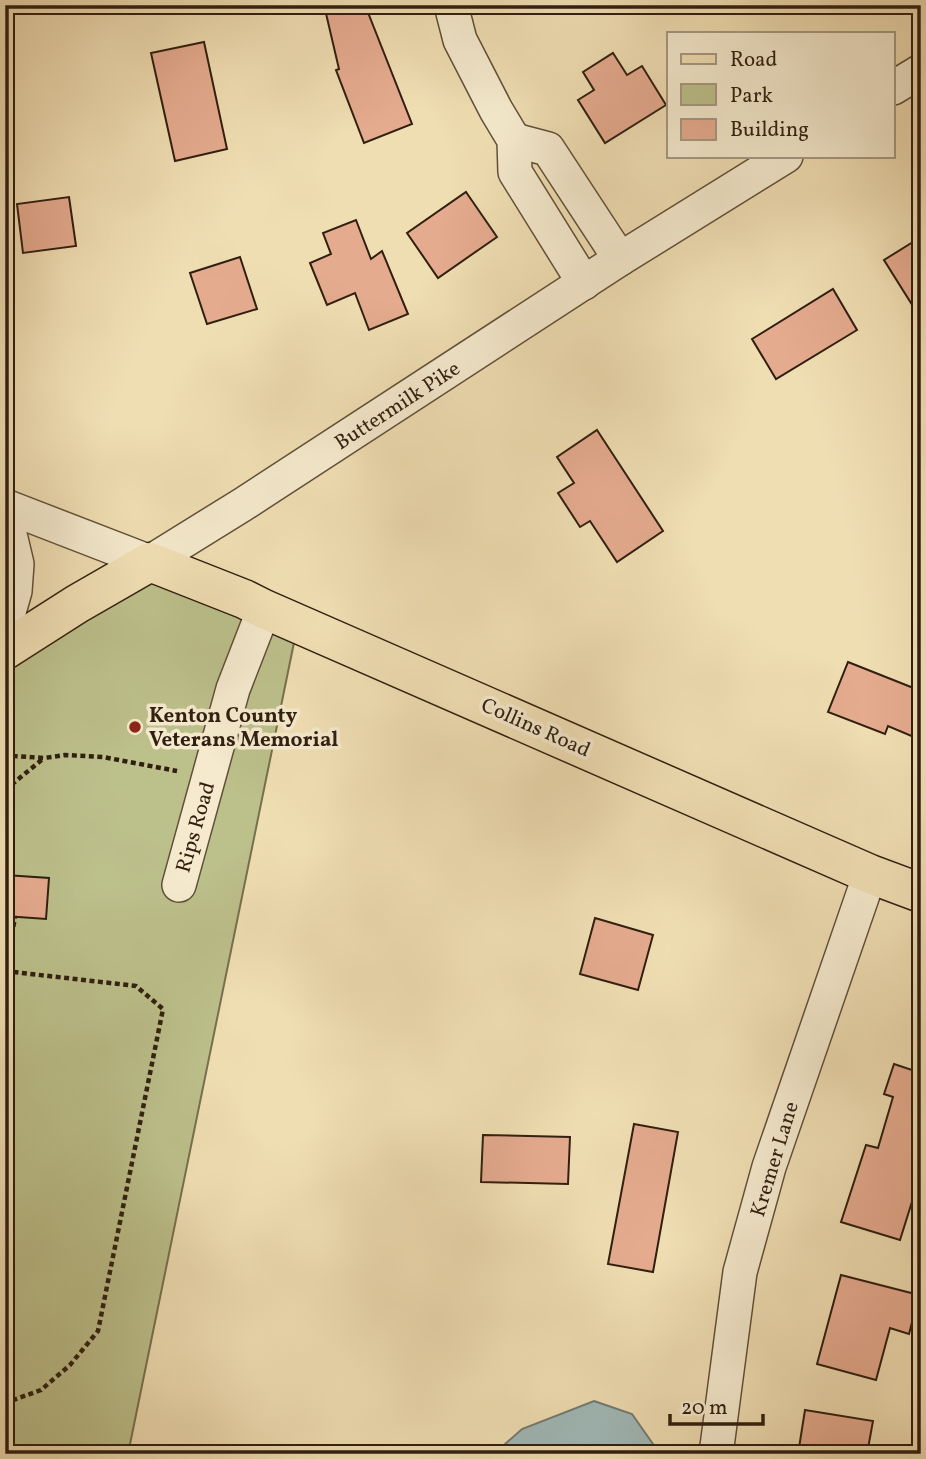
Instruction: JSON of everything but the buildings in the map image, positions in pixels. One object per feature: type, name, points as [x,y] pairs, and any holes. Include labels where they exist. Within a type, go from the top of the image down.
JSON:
[{"type":"main road","name":"Collins Road","points":[[150,562],[244,599],[870,874],[921,893]]},
{"type":"main road","name":"Buttermilk Pike","points":[[5,650],[76,604],[150,562]]},
{"type":"street","points":[[452,5],[460,40],[514,140],[515,172],[584,283]]},
{"type":"street","points":[[894,88],[921,71]]},
{"type":"street","points":[[514,140],[548,149],[620,259]]},
{"type":"street","name":"Buttermilk Pike","points":[[150,562],[243,505],[620,259],[783,158]]},
{"type":"street","points":[[5,506],[150,562]]},
{"type":"street","points":[[5,513],[17,564],[15,591],[5,626]]},
{"type":"street","name":"Rips Road","points":[[179,885],[233,689],[264,609]]},
{"type":"street","name":"Kremer Lane","points":[[716,1454],[740,1272],[769,1167],[870,874]]},
{"type":"path","points":[[5,752],[14,756],[44,758],[65,755],[103,757],[178,771]]},
{"type":"path","points":[[5,790],[44,758]]},
{"type":"path","points":[[5,977],[15,917]]},
{"type":"path","points":[[5,1403],[41,1390],[70,1365],[98,1331],[163,1009],[136,986],[6,971]]},
{"type":"green space","points":[[150,562],[298,623],[128,1454],[5,1454],[5,650]]},
{"type":"water","points":[[594,1401],[632,1414],[660,1454],[494,1454],[522,1429]]},
{"type":"place","name":"Kenton County Veterans Memorial","points":[[135,727]]}]
